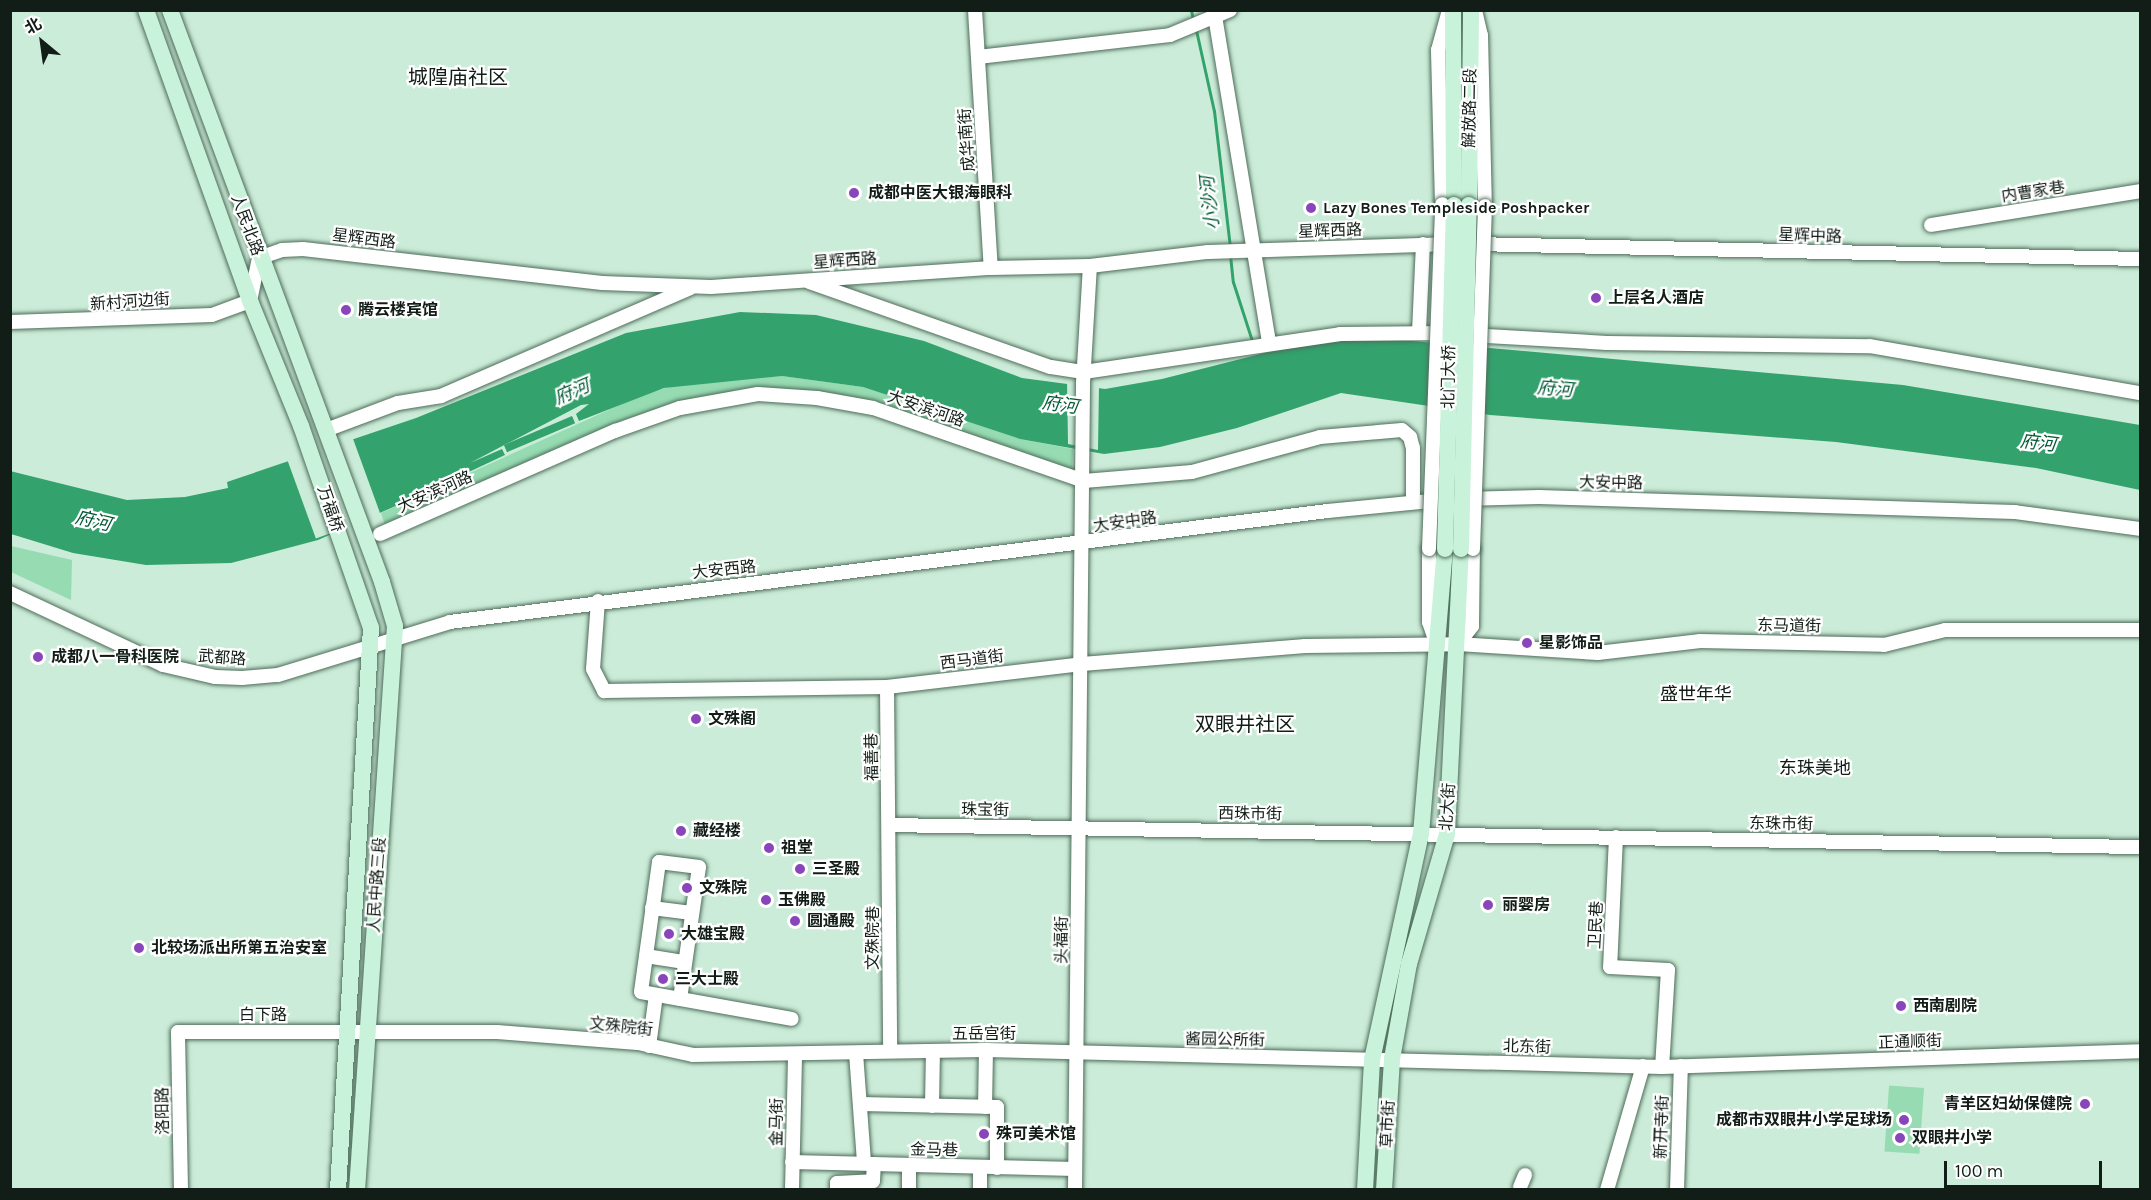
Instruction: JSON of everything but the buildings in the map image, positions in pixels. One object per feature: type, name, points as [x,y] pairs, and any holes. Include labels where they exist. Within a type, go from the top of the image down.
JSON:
[{"type":"main road","name":"人民北路","points":[[146,10],[250,301],[301,426]]},
{"type":"main road","name":"人民北路","points":[[170,10],[259,258],[327,434]]},
{"type":"main road","name":"解放路二段","points":[[1451,10],[1462,205]]},
{"type":"main road","name":"解放路二段","points":[[1462,205],[1473,10]]},
{"type":"main road","name":"北门大桥","points":[[1452,549],[1462,205]]},
{"type":"main road","name":"万福桥","points":[[301,426],[360,592]]},
{"type":"main road","name":"万福桥","points":[[327,434],[382,582]]},
{"type":"main road","name":"北大街","points":[[1372,1060],[1421,834],[1437,644],[1452,549]]},
{"type":"main road","name":"北大街","points":[[1392,1059],[1409,964],[1447,834],[1458,645],[1452,549]]},
{"type":"main road","name":"人民中路三段","points":[[357,1190],[366,1031],[395,637],[391,607],[382,582]]},
{"type":"main road","name":"人民中路三段","points":[[338,1190],[371,645],[371,628],[360,592]]},
{"type":"main road","name":"草市街","points":[[1384,1190],[1392,1059]]},
{"type":"main road","name":"草市街","points":[[1365,1190],[1372,1060]]},
{"type":"street","name":"成华南街","points":[[975,10],[991,268]]},
{"type":"street","points":[[978,57],[1170,35],[1230,10]]},
{"type":"street","points":[[1211,16],[1265,343]]},
{"type":"street","name":"内曹家巷","points":[[1931,225],[2140,191]]},
{"type":"street","points":[[1452,549],[1462,205]]},
{"type":"street","points":[[1419,332],[1423,244]]},
{"type":"street","name":"星辉西路","points":[[259,258],[282,250],[303,249],[602,284],[694,286],[991,268],[1090,266],[1208,252],[1479,244]]},
{"type":"street","name":"星辉中路","points":[[1479,244],[2140,259]]},
{"type":"street","points":[[250,301],[259,258]]},
{"type":"street","name":"头福街","points":[[1075,1190],[1084,378],[1090,266]]},
{"type":"street","points":[[806,280],[1084,378],[1265,343],[1340,334],[1419,332],[1607,343],[1870,346],[2140,393]]},
{"type":"street","points":[[327,434],[398,403],[441,396],[602,323],[694,286]]},
{"type":"street","name":"新村河边街","points":[[10,322],[212,315],[250,301]]},
{"type":"street","name":"大安滨河路","points":[[380,534],[615,431],[680,408],[758,394],[817,398],[873,408],[1084,481],[1192,472],[1320,437],[1402,430],[1410,437],[1413,448],[1413,502]]},
{"type":"street","name":"大安中路","points":[[1083,544],[1413,502],[1539,497],[1922,508],[2060,517],[2140,529]]},
{"type":"street","name":"大安西路","points":[[371,645],[450,622],[598,601],[1083,544]]},
{"type":"street","name":"武都路","points":[[10,593],[131,652],[163,665],[215,677],[278,675],[371,645]]},
{"type":"street","name":"西马道街","points":[[598,601],[593,669],[604,691],[887,687],[1082,663],[1305,645],[1437,644]]},
{"type":"street","name":"东马道街","points":[[1437,644],[1598,653],[1700,641],[1884,645],[1945,630],[2140,630]]},
{"type":"street","name":"福善巷","points":[[887,687],[889,825]]},
{"type":"street","name":"珠宝街","points":[[889,825],[1079,828]]},
{"type":"street","name":"文殊院巷","points":[[889,825],[890,1052]]},
{"type":"street","name":"西珠市街","points":[[1079,828],[1421,834]]},
{"type":"street","name":"东珠市街","points":[[1421,834],[2140,847]]},
{"type":"street","name":"卫民巷","points":[[1616,837],[1610,967],[1668,970],[1662,1067]]},
{"type":"street","points":[[680,999],[699,867],[659,862],[640,992],[792,1019]]},
{"type":"street","points":[[652,908],[692,913]]},
{"type":"street","points":[[646,956],[685,962]]},
{"type":"street","points":[[649,1046],[656,995]]},
{"type":"street","name":"文殊院街","points":[[348,1031],[497,1032],[649,1046],[693,1055],[795,1056],[890,1052]]},
{"type":"street","name":"白下路","points":[[178,1032],[348,1031]]},
{"type":"street","name":"洛阳路","points":[[178,1032],[181,1190]]},
{"type":"street","points":[[986,1107],[987,1050]]},
{"type":"street","name":"五岳宫街","points":[[890,1052],[987,1050],[1077,1052]]},
{"type":"street","points":[[932,1106],[933,1051]]},
{"type":"street","name":"正通顺街","points":[[1681,1066],[2140,1051]]},
{"type":"street","name":"酱园公所街","points":[[1077,1052],[1372,1060]]},
{"type":"street","points":[[837,1190],[837,1183],[873,1180],[861,1104],[856,1053]]},
{"type":"street","name":"金马街","points":[[792,1190],[795,1056]]},
{"type":"street","name":"北东街","points":[[1372,1060],[1681,1066]]},
{"type":"street","points":[[1607,1190],[1643,1066]]},
{"type":"street","name":"新开寺街","points":[[1677,1190],[1681,1066]]},
{"type":"street","points":[[861,1104],[997,1107],[997,1168]]},
{"type":"street","name":"金马巷","points":[[792,1162],[1075,1169]]},
{"type":"street","points":[[909,1166],[909,1190]]},
{"type":"street","points":[[980,1167],[980,1190]]},
{"type":"shaded area","points":[[782,376],[863,387],[1020,439],[1073,449],[1072,471],[815,395],[692,402],[386,528],[381,513],[644,394],[684,383]]},
{"type":"shaded area","points":[[11,546],[72,560],[71,600],[11,572]]},
{"type":"shaded area","name":"成都市双眼井小学足球场","points":[[1889,1086],[1924,1088],[1919,1154],[1884,1151]]},
{"type":"water","name":"府河","points":[[740,312],[816,315],[924,341],[1022,378],[1105,389],[1162,379],[1295,345],[1379,338],[1903,385],[2140,425],[2140,490],[2036,468],[1836,442],[1490,415],[1341,393],[1237,428],[1160,447],[1104,454],[1020,439],[863,387],[782,376],[664,388],[579,421],[576,414],[589,404],[581,405],[470,463],[502,449],[505,455],[407,501],[318,540],[231,563],[146,565],[73,553],[11,534],[10,471],[127,500],[185,497],[228,488],[227,482],[416,418],[626,333]]},
{"type":"water","points":[[572,416],[575,423],[507,452],[504,445]]},
{"type":"pier","points":[[1067,381],[1099,385],[1098,450],[1068,444]]},
{"type":"pier","points":[[352,436],[381,515],[316,539],[287,460]]},
{"type":"waterway","name":"小沙河","points":[[1191,10],[1193,20]]},
{"type":"waterway","name":"小沙河","points":[[1196,30],[1214,111],[1230,248]]},
{"type":"waterway","name":"小沙河","points":[[1230,255],[1233,282],[1253,344]]},
{"type":"place","name":"成都中医大银海眼科","points":[[854,193]]},
{"type":"place","name":"Lazy Bones Templeside Poshpacker","points":[[1311,208]]},
{"type":"place","name":"上层名人酒店","points":[[1596,298]]},
{"type":"place","name":"腾云楼宾馆","points":[[346,310]]},
{"type":"place","name":"星影饰品","points":[[1527,643]]},
{"type":"place","name":"成都八一骨科医院","points":[[38,657]]},
{"type":"place","name":"文殊阁","points":[[696,719]]},
{"type":"place","name":"藏经楼","points":[[681,831]]},
{"type":"place","name":"祖堂","points":[[769,848]]},
{"type":"place","name":"三圣殿","points":[[800,869]]},
{"type":"place","name":"文殊院","points":[[687,888]]},
{"type":"place","name":"玉佛殿","points":[[766,900]]},
{"type":"place","name":"丽婴房","points":[[1488,905]]},
{"type":"place","name":"圆通殿","points":[[795,921]]},
{"type":"place","name":"大雄宝殿","points":[[669,934]]},
{"type":"place","name":"北较场派出所第五治安室","points":[[139,948]]},
{"type":"place","name":"三大士殿","points":[[663,979]]},
{"type":"place","name":"西南剧院","points":[[1901,1006]]},
{"type":"place","name":"青羊区妇幼保健院","points":[[2085,1104]]},
{"type":"place","name":"成都市双眼井小学足球场","points":[[1904,1120]]},
{"type":"place","name":"殊可美术馆","points":[[984,1134]]},
{"type":"place","name":"双眼井小学","points":[[1900,1138]]},
{"type":"district","name":"城隍庙社区","points":[[458,77]]},
{"type":"district","name":"盛世年华","points":[[1696,694]]},
{"type":"district","name":"双眼井社区","points":[[1245,724]]},
{"type":"district","name":"东珠美地","points":[[1815,768]]}]
